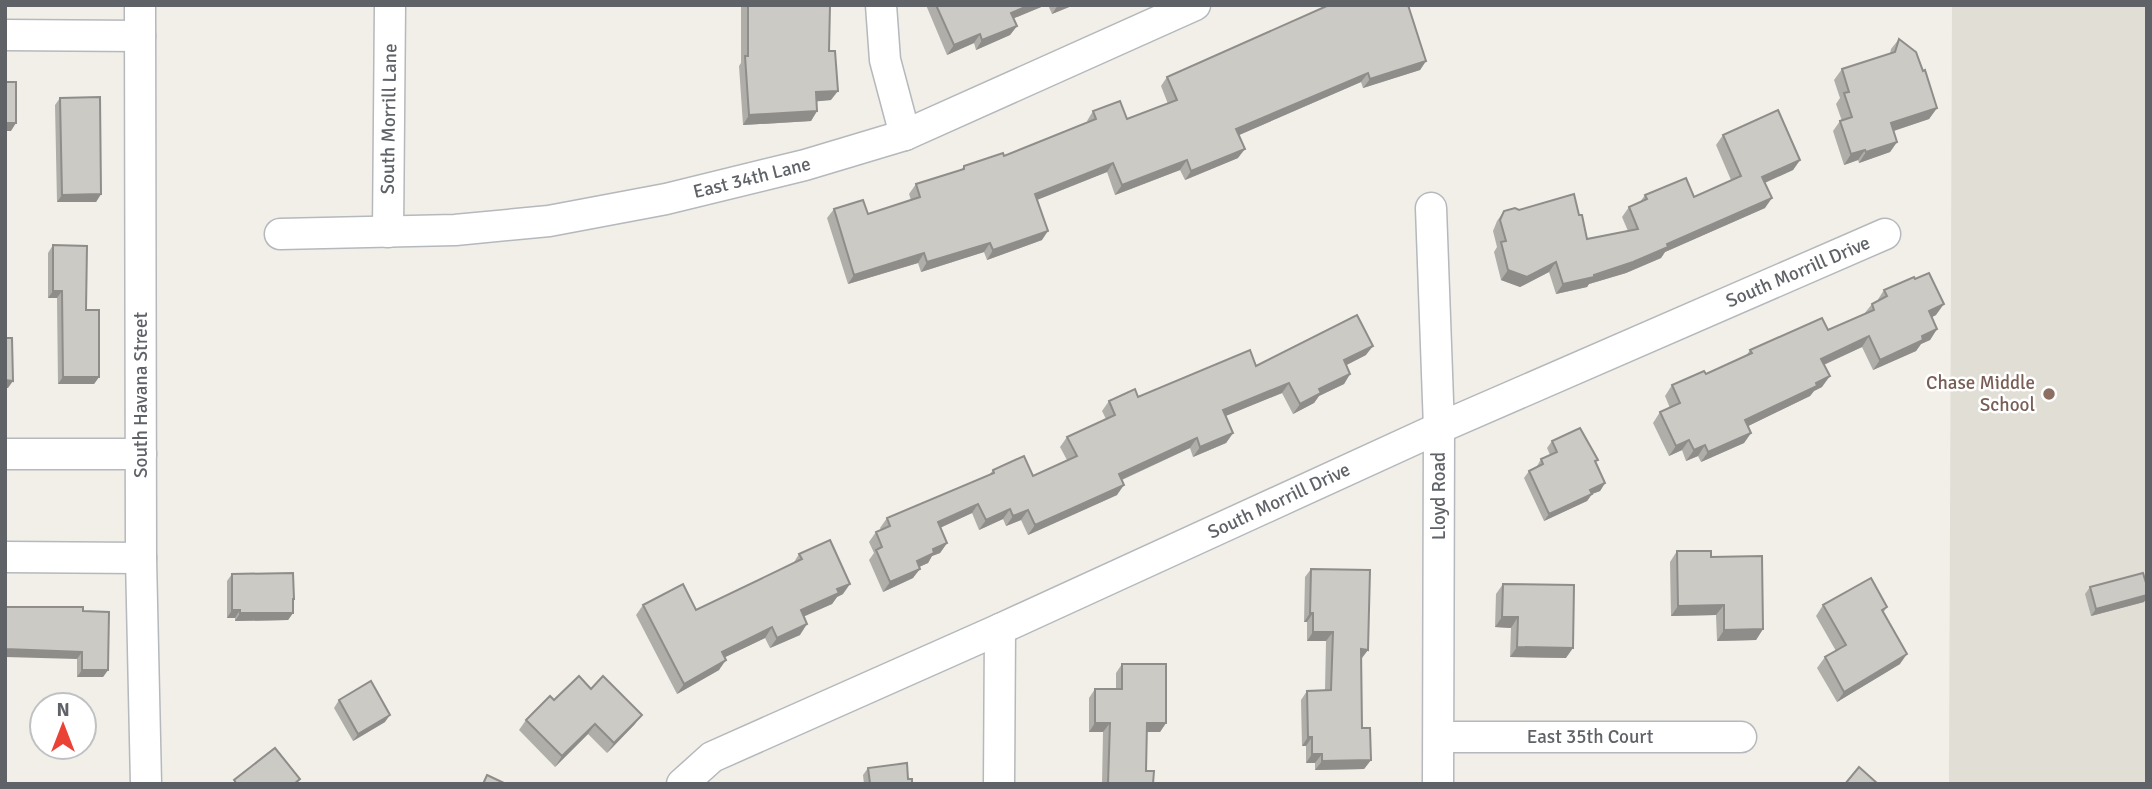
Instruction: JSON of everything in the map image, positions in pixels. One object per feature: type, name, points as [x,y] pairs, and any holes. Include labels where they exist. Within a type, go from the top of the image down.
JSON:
[{"type":"street","name":"South Havana Street","points":[[140,5],[141,558],[146,784]]},
{"type":"street","name":"South Morrill Lane","points":[[388,232],[390,5]]},
{"type":"street","points":[[881,5],[885,60],[905,135]]},
{"type":"street","name":"East 34th Lane","points":[[280,234],[455,230],[549,221],[666,199],[780,172],[905,135],[1195,5]]},
{"type":"street","points":[[5,35],[140,36]]},
{"type":"street","name":"Lloyd Road","points":[[1432,208],[1438,428],[1438,784]]},
{"type":"street","name":"South Morrill Drive","points":[[682,784],[712,757],[1000,629],[1438,428],[1885,234]]},
{"type":"street","points":[[5,454],[141,454]]},
{"type":"street","points":[[5,557],[141,558]]},
{"type":"street","points":[[999,784],[1000,629]]},
{"type":"street","name":"East 35th Court","points":[[1438,737],[1741,737]]},
{"type":"shaded area","name":"Chase Middle School","points":[[1952,5],[2147,5],[2147,784],[1949,784]]},
{"type":"building","points":[[748,5],[830,5],[829,51],[835,51],[838,91],[816,92],[817,111],[749,115],[745,56],[748,56]]},
{"type":"building","points":[[936,5],[1030,5],[1011,13],[1017,26],[982,40],[980,34],[954,45]]},
{"type":"building","points":[[1329,5],[1408,5],[1426,61],[1370,79],[1368,73],[1236,129],[1245,149],[1191,171],[1187,160],[1122,185],[1113,163],[1035,194],[1048,231],[993,250],[990,243],[927,262],[924,253],[854,275],[834,209],[863,200],[868,214],[920,197],[916,184],[1003,153],[1004,156],[1096,119],[1093,111],[1120,101],[1127,119],[1177,100],[1167,77]]},
{"type":"building","points":[[1899,39],[1916,52],[1923,71],[1925,70],[1937,108],[1891,123],[1897,142],[1851,154],[1840,121],[1852,117],[1844,93],[1849,92],[1842,69],[1895,52]]},
{"type":"building","points":[[5,82],[16,82],[16,123],[5,123]]},
{"type":"building","points":[[100,97],[101,194],[62,195],[60,98]]},
{"type":"building","points":[[1778,110],[1800,160],[1762,177],[1772,198],[1667,244],[1668,247],[1594,277],[1563,284],[1556,262],[1527,277],[1508,270],[1501,242],[1506,241],[1500,220],[1504,211],[1515,208],[1519,210],[1574,194],[1587,239],[1638,229],[1629,207],[1647,199],[1645,195],[1686,178],[1694,197],[1741,176],[1723,135]]},
{"type":"building","points":[[53,245],[87,246],[86,310],[99,310],[99,377],[63,377],[62,291],[53,291]]},
{"type":"building","points":[[1929,273],[1944,304],[1929,311],[1937,329],[1922,336],[1923,340],[1880,360],[1869,336],[1821,359],[1830,376],[1816,383],[1817,386],[1745,420],[1751,433],[1708,452],[1705,445],[1694,450],[1689,440],[1676,446],[1660,412],[1680,403],[1672,385],[1704,371],[1706,374],[1752,353],[1750,350],[1822,318],[1828,330],[1874,310],[1872,304],[1887,296],[1884,290]]},
{"type":"building","points":[[1357,315],[1373,346],[1344,360],[1350,374],[1319,389],[1321,393],[1300,404],[1289,383],[1223,410],[1233,433],[1200,447],[1197,438],[1119,474],[1124,485],[1035,525],[1028,510],[1013,516],[1010,509],[986,520],[978,504],[938,522],[947,543],[917,561],[920,569],[890,582],[876,550],[882,547],[876,532],[890,526],[887,518],[994,473],[993,470],[1024,456],[1033,476],[1077,456],[1067,437],[1115,415],[1109,401],[1135,389],[1138,397],[1250,350],[1256,366]]},
{"type":"building","points":[[5,338],[12,338],[13,381],[5,380]]},
{"type":"building","points":[[1580,428],[1598,460],[1595,461],[1605,483],[1590,490],[1592,494],[1549,514],[1529,471],[1543,464],[1541,459],[1557,452],[1552,441]]},
{"type":"building","points":[[830,540],[850,584],[837,589],[839,593],[801,610],[807,624],[777,638],[772,627],[722,652],[726,660],[684,684],[643,605],[683,584],[696,610],[802,559],[799,554]]},
{"type":"building","points":[[1677,551],[1711,551],[1711,557],[1762,556],[1763,629],[1724,630],[1724,605],[1678,606]]},
{"type":"building","points":[[1311,569],[1370,570],[1368,650],[1361,649],[1362,728],[1370,728],[1371,760],[1322,761],[1322,754],[1312,754],[1312,737],[1308,737],[1307,691],[1331,690],[1333,632],[1313,632],[1313,613],[1310,613]]},
{"type":"building","points":[[293,573],[293,613],[240,613],[240,610],[232,610],[232,574]]},
{"type":"building","points":[[2143,573],[2147,595],[2096,609],[2090,587]]},
{"type":"building","points":[[1871,578],[1887,607],[1882,610],[1907,654],[1844,692],[1825,657],[1846,645],[1823,605]]},
{"type":"building","points":[[1503,584],[1574,585],[1573,648],[1517,647],[1518,617],[1502,617]]},
{"type":"building","points":[[5,607],[83,607],[83,611],[109,612],[108,670],[82,670],[82,652],[5,649]]},
{"type":"building","points":[[1122,664],[1166,664],[1166,723],[1147,723],[1146,771],[1154,771],[1153,784],[1108,784],[1110,723],[1095,723],[1095,689],[1122,689]]},
{"type":"building","points":[[579,676],[591,689],[603,676],[642,715],[614,743],[595,724],[562,756],[526,720],[550,696],[554,700]]},
{"type":"building","points":[[371,681],[390,715],[358,734],[339,700]]},
{"type":"building","points":[[275,748],[300,779],[294,784],[237,784],[234,780]]},
{"type":"building","points":[[907,763],[908,779],[912,779],[912,784],[867,784],[870,783],[868,768]]},
{"type":"building","points":[[1859,767],[1878,784],[1845,784]]},
{"type":"building","points":[[487,775],[506,784],[483,784]]},
{"type":"place","name":"Chase Middle School","points":[[2049,394]]}]
